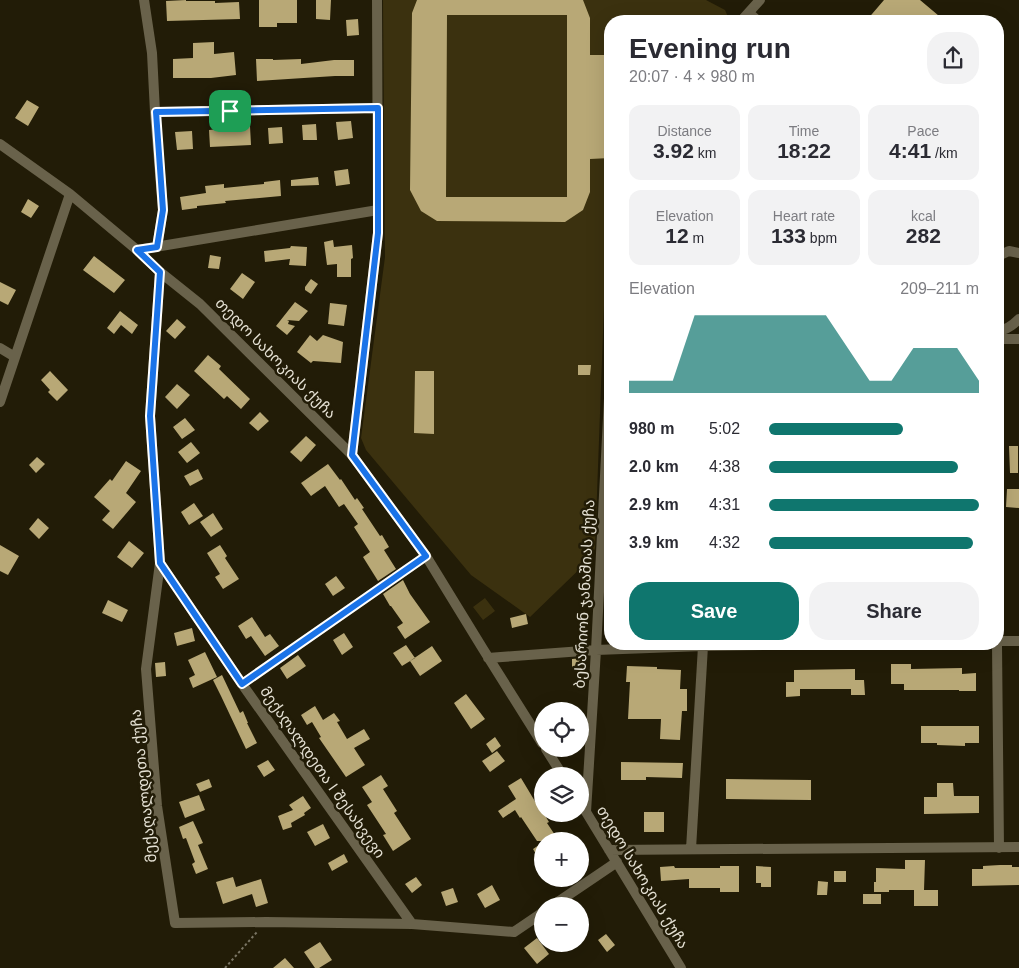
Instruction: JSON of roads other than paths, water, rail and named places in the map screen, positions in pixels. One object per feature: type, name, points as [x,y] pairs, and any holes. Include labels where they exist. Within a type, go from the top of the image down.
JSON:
[{"type":"street","points":[[144,0],[152,53],[163,210],[157,247]]},
{"type":"street","points":[[352,455],[378,233],[377,0]]},
{"type":"street","points":[[746,15],[760,0]]},
{"type":"street","points":[[749,12],[752,15]]},
{"type":"street","points":[[156,112],[378,108]]},
{"type":"street","name":"თედო სახოკიას ქუჩა","points":[[0,144],[70,194],[200,304],[352,455],[426,556],[534,731]]},
{"type":"street","points":[[0,402],[70,194]]},
{"type":"street","points":[[137,250],[378,210]]},
{"type":"street","name":"მექაღალდეთა ქუჩა","points":[[160,272],[150,416],[160,563],[146,669],[157,806],[175,923],[412,924],[514,932],[534,918]]},
{"type":"street","points":[[1004,332],[1015,323]]},
{"type":"street","points":[[1004,337],[1019,338]]},
{"type":"street","points":[[0,348],[15,357]]},
{"type":"street","name":"ბესარიონ ჯანაშიას ქუჩა","points":[[586,767],[596,650],[604,495]]},
{"type":"street","points":[[242,684],[426,556]]},
{"type":"street","name":"მექაღალდეთა I შესახვევი","points":[[160,563],[242,684],[412,924]]},
{"type":"street","points":[[1004,642],[1019,641]]},
{"type":"street","points":[[488,658],[604,650]]},
{"type":"street","points":[[691,849],[703,650]]},
{"type":"street","points":[[997,650],[999,848]]},
{"type":"street","name":"თედო სახოკიას ქუჩა","points":[[589,817],[681,968]]},
{"type":"street","points":[[609,850],[1019,847]]},
{"type":"street","points":[[565,897],[617,862]]}]
